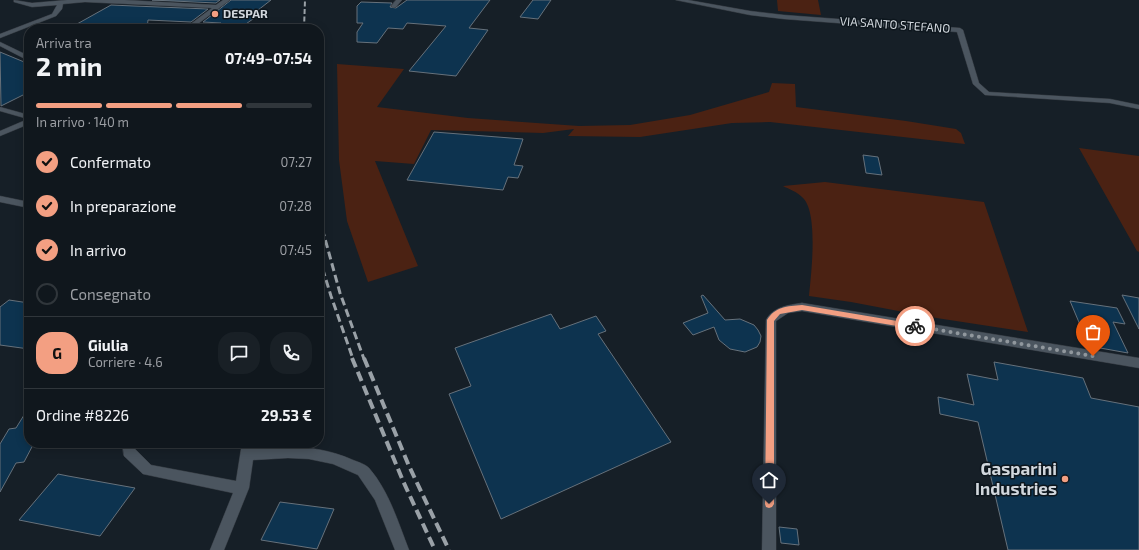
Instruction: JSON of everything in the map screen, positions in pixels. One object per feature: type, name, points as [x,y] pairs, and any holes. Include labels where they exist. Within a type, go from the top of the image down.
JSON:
[{"type":"street","points":[[16,1],[22,4],[38,6],[83,0],[217,7]]},
{"type":"street","points":[[194,24],[227,0]]},
{"type":"street","points":[[394,6],[399,0]]},
{"type":"street","name":"VIA SANTO STEFANO","points":[[678,0],[750,13],[784,17],[960,30],[976,84],[987,94],[1110,101],[1139,107]]},
{"type":"street","points":[[31,24],[54,15],[59,9],[61,2]]},
{"type":"street","points":[[0,36],[24,27]]},
{"type":"street","points":[[0,44],[24,56]]},
{"type":"street","points":[[0,109],[24,116]]},
{"type":"street","points":[[0,134],[24,123]]},
{"type":"street","points":[[0,199],[24,204]]},
{"type":"street","points":[[769,550],[771,320],[777,312],[802,307],[1139,363]]},
{"type":"street","points":[[129,448],[129,452],[148,470],[242,488]]},
{"type":"street","points":[[217,550],[242,488],[247,449],[308,453],[334,458],[362,471],[380,496],[402,550]]},
{"type":"shaded area","points":[[777,0],[818,0],[821,15],[778,11]]},
{"type":"shaded area","points":[[337,64],[404,69],[377,107],[468,118],[579,126],[630,125],[690,115],[769,92],[772,83],[795,84],[796,107],[956,129],[961,133],[965,144],[770,122],[732,123],[640,137],[568,136],[574,129],[543,133],[431,130],[414,164],[375,161],[418,266],[368,282],[347,221],[339,160]]},
{"type":"shaded area","points":[[1079,148],[1139,156],[1139,252],[1137,251]]},
{"type":"shaded area","points":[[825,182],[984,202],[1028,332],[809,296],[813,244],[811,215],[807,204],[802,197],[783,186]]},
{"type":"building","points":[[152,0],[220,0],[216,3]]},
{"type":"building","points":[[231,0],[271,0],[253,14],[260,14],[246,24],[220,24],[221,23],[203,22]]},
{"type":"building","points":[[407,0],[490,0],[469,28],[488,30],[456,76],[409,71],[446,26],[407,23],[403,29],[388,28],[377,43],[357,42],[357,32],[363,23],[357,23],[357,6],[361,2],[392,3],[390,7],[396,8]]},
{"type":"building","points":[[533,0],[551,0],[538,19],[520,17]]},
{"type":"building","points":[[111,5],[208,9],[191,22],[148,20],[148,24],[77,24]]},
{"type":"building","points":[[0,52],[24,62],[24,94],[1,106]]},
{"type":"building","points":[[434,132],[523,139],[514,165],[523,166],[518,178],[508,177],[503,190],[407,180]]},
{"type":"building","points":[[863,155],[878,157],[882,175],[866,173]]},
{"type":"building","points":[[703,295],[725,320],[740,319],[754,325],[761,336],[757,347],[745,352],[730,349],[719,340],[714,327],[693,335],[683,323],[708,313],[701,296]]},
{"type":"building","points":[[1122,295],[1139,298],[1139,329]]},
{"type":"building","points":[[9,300],[24,302],[24,348],[0,345],[0,307]]},
{"type":"building","points":[[1070,301],[1117,308],[1125,324],[1113,322],[1128,353],[1089,346]]},
{"type":"building","points":[[551,314],[560,329],[596,316],[606,331],[598,334],[671,442],[501,519],[449,394],[471,386],[455,348]]},
{"type":"building","name":"Gasparini Industries","points":[[994,362],[1083,378],[1091,398],[1139,407],[1139,550],[1008,550],[978,422],[940,414],[938,397],[974,405],[967,374],[998,380]]},
{"type":"building","points":[[24,415],[24,448],[31,448],[24,462],[16,463],[0,492],[0,444],[9,429],[16,428]]},
{"type":"building","points":[[58,474],[135,488],[100,536],[19,520]]},
{"type":"building","points":[[280,502],[334,509],[317,549],[261,540]]},
{"type":"building","points":[[779,527],[797,529],[799,545],[781,543]]},
{"type":"railway","points":[[304,24],[305,0]]},
{"type":"railway","points":[[324,235],[340,293],[364,359]]},
{"type":"railway","points":[[324,273],[353,359]]},
{"type":"railway","points":[[352,358],[403,481],[435,550]]},
{"type":"railway","points":[[364,358],[409,466],[449,550]]},
{"type":"way so far","points":[[915,326],[1093,356]]},
{"type":"place","name":"DESPAR","points":[[215,14]]},
{"type":"place","name":"Gasparini Industries","points":[[1065,479]]},
{"type":"route","points":[[769,504],[771,320],[777,312],[802,307],[915,326]]}]
